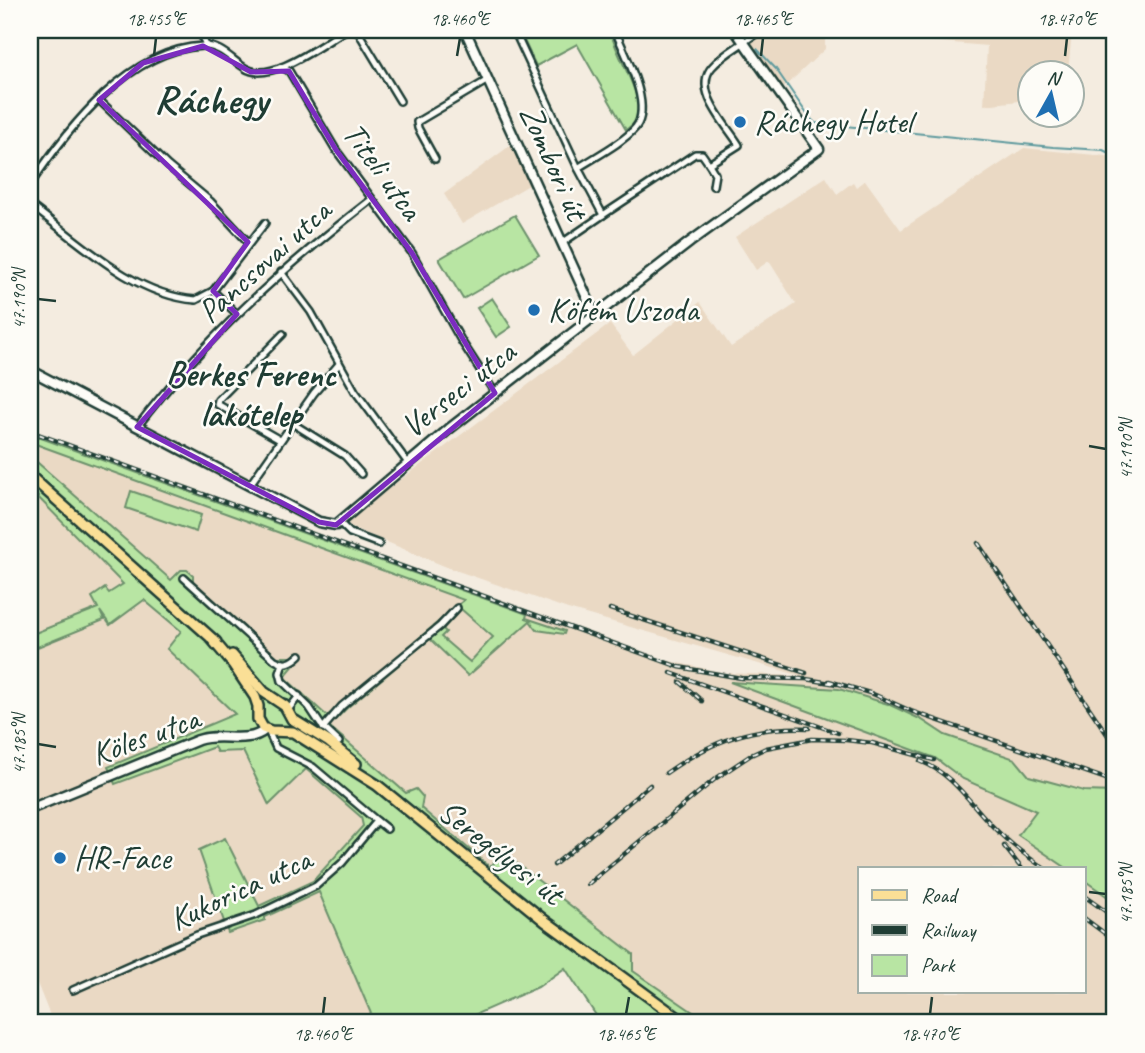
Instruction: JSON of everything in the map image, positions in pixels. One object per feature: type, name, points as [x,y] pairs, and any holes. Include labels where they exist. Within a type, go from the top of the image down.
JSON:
[{"type":"main road","points":[[32,480],[231,654],[264,692],[283,704],[288,713],[365,771],[377,785]]},
{"type":"main road","points":[[212,639],[255,697],[264,728]]},
{"type":"main road","points":[[259,710],[266,702],[275,701]]},
{"type":"main road","points":[[279,730],[287,723],[288,713]]},
{"type":"main road","name":"Seregélyesi út","points":[[264,728],[293,732],[301,736],[377,785],[536,914],[685,1023]]},
{"type":"street","points":[[201,30],[206,46]]},
{"type":"street","points":[[30,185],[61,143],[99,100],[143,63],[173,52],[206,46],[222,51],[251,72],[259,73],[282,67],[346,30]]},
{"type":"street","points":[[357,30],[400,101]]},
{"type":"street","name":"Zombori út","points":[[465,30],[595,315]]},
{"type":"street","points":[[514,30],[578,168],[603,215]]},
{"type":"street","points":[[578,168],[630,133],[640,118],[642,103],[638,88],[615,30]]},
{"type":"street","points":[[736,30],[744,43]]},
{"type":"street","points":[[709,164],[739,145],[708,97],[706,78],[713,65],[760,30]]},
{"type":"street","name":"Verseci utca","points":[[338,524],[495,393],[690,242],[818,149],[744,43]]},
{"type":"street","name":"Titeli utca","points":[[282,67],[289,71],[336,150],[412,253],[462,342],[495,393]]},
{"type":"street","points":[[435,159],[417,122],[488,80]]},
{"type":"street","points":[[99,100],[168,166],[210,201],[248,242]]},
{"type":"street","points":[[562,243],[695,154],[702,154],[715,174],[713,186]]},
{"type":"street","name":"Pancsovai utca","points":[[138,427],[174,381],[237,314],[281,272],[372,199]]},
{"type":"street","points":[[30,205],[112,267],[140,283],[189,300],[201,299],[213,291],[265,223]]},
{"type":"street","points":[[281,272],[302,298],[355,391],[408,463]]},
{"type":"street","points":[[213,291],[237,314]]},
{"type":"street","points":[[280,440],[217,404],[283,334]]},
{"type":"street","points":[[249,486],[292,423],[339,363]]},
{"type":"street","points":[[30,370],[319,522],[338,524],[350,533],[379,544]]},
{"type":"street","points":[[292,423],[345,456],[361,474]]},
{"type":"street","points":[[184,578],[275,660],[291,662],[300,655]]},
{"type":"street","points":[[323,727],[342,706],[440,626],[457,608]]},
{"type":"street","points":[[283,663],[281,677],[309,707],[323,727],[340,741]]},
{"type":"street","points":[[275,701],[289,687]]},
{"type":"street","points":[[288,713],[299,696]]},
{"type":"street","points":[[264,728],[274,746],[313,767],[387,829]]},
{"type":"street","name":"Köles utca","points":[[30,809],[198,740],[212,736],[242,737],[264,728]]},
{"type":"street","points":[[279,730],[277,741],[281,751]]},
{"type":"street","name":"Kukorica utca","points":[[73,990],[197,936],[256,915],[316,886],[342,863],[377,821]]},
{"type":"highlighted area","points":[[203,46],[251,72],[289,71],[336,150],[412,253],[495,393],[336,525],[319,522],[137,427],[237,314],[213,291],[248,242],[99,100],[143,63]]},
{"type":"shaded area","points":[[740,30],[865,30],[865,35],[825,32],[825,49],[777,94]]},
{"type":"shaded area","points":[[920,30],[1072,30],[1069,60],[1016,60],[1016,101],[984,105],[987,46],[919,40]]},
{"type":"shaded area","points":[[511,145],[529,185],[462,224],[444,194]]},
{"type":"shaded area","points":[[1024,148],[1115,157],[1115,792],[1084,791],[1029,776],[1015,759],[944,735],[922,720],[888,704],[839,689],[733,683],[935,758],[963,779],[1037,812],[1019,835],[1065,867],[858,867],[858,993],[1086,993],[1086,881],[1115,902],[1115,1023],[709,1023],[632,971],[632,954],[503,853],[490,867],[329,726],[347,707],[430,639],[468,675],[530,621],[537,630],[564,634],[565,631],[526,618],[526,614],[30,434],[30,429],[669,661],[725,673],[801,676],[568,609],[449,568],[351,527],[347,522],[610,324],[633,355],[700,302],[731,347],[796,304],[769,261],[756,270],[735,237],[826,177],[837,194],[853,182],[856,187],[865,180],[901,230]]},
{"type":"shaded area","points":[[30,442],[464,600],[327,716],[283,677],[301,657],[277,657],[193,581],[187,570],[171,581],[30,456]]},
{"type":"shaded area","points":[[30,489],[124,584],[109,594],[110,624],[144,600],[182,632],[168,650],[235,715],[109,767],[115,784],[214,747],[217,752],[243,751],[305,769],[361,817],[363,826],[313,881],[259,906],[225,838],[264,917],[319,892],[375,1023],[53,1023],[30,966]]},
{"type":"shaded area","points":[[461,608],[493,637],[470,662],[441,637],[446,632],[443,629]]},
{"type":"green space","points":[[519,30],[610,30],[639,104],[636,121],[626,130],[577,44],[536,66]]},
{"type":"green space","points":[[515,215],[539,255],[463,299],[439,259]]},
{"type":"green space","points":[[492,298],[511,327],[496,337],[477,308]]},
{"type":"green space","points":[[30,434],[527,614],[526,618],[565,631],[564,634],[537,630],[530,621],[468,676],[430,639],[329,726],[406,793],[416,789],[423,797],[421,808],[490,867],[503,853],[633,954],[633,971],[709,1023],[601,1023],[565,968],[538,987],[456,1023],[375,1023],[319,892],[265,917],[265,920],[228,933],[199,850],[225,838],[259,906],[313,881],[363,826],[361,817],[306,769],[269,805],[243,751],[217,752],[214,747],[115,784],[108,767],[235,714],[167,649],[181,631],[144,600],[110,625],[100,611],[104,620],[30,650],[30,635],[98,608],[92,597],[105,588],[109,593],[123,584],[30,489],[30,456],[171,580],[181,570],[187,570],[193,575],[193,581],[277,657],[292,657],[297,652],[302,656],[284,677],[327,716],[464,600],[30,442]],"holes":[[[461,609],[493,637],[470,662],[441,637],[446,632],[443,629]]]},
{"type":"green space","points":[[131,491],[201,515],[196,532],[126,508]]},
{"type":"green space","points":[[730,682],[839,689],[888,704],[922,720],[945,735],[1015,759],[1029,776],[1084,791],[1115,792],[1115,902],[1086,881],[1086,867],[1065,867],[1018,835],[1036,811],[963,779],[935,758]]},
{"type":"waterway","points":[[757,49],[776,69],[815,123],[1103,150],[1115,159]]},
{"type":"railway","points":[[30,431],[679,667],[741,678],[806,679],[837,684]]},
{"type":"railway","points":[[978,543],[1115,746]]},
{"type":"railway","points":[[610,609],[806,673]]},
{"type":"railway","points":[[671,673],[838,733]]},
{"type":"railway","points":[[829,681],[873,694],[911,711],[1115,782]]},
{"type":"railway","points":[[680,682],[702,701]]},
{"type":"railway","points":[[666,773],[700,752],[733,737],[769,730],[809,728]]},
{"type":"railway","points":[[588,884],[715,779],[766,748],[812,739],[846,740],[872,743],[934,760]]},
{"type":"railway","points":[[920,761],[949,779],[999,833],[1042,867]]},
{"type":"railway","points":[[554,865],[650,785]]},
{"type":"railway","points":[[1004,846],[1020,867]]},
{"type":"railway","points":[[1086,897],[1115,918]]},
{"type":"railway","points":[[1086,919],[1115,941]]},
{"type":"place","name":"Ráchegy Hotel","points":[[740,122]]},
{"type":"place","name":"Köfém Uszoda","points":[[534,310]]},
{"type":"place","name":"HR-Face","points":[[60,858]]},
{"type":"district","name":"Ráchegy","points":[[211,100]]},
{"type":"district","name":"Berkes Ferenc lakótelep","points":[[251,394]]}]
